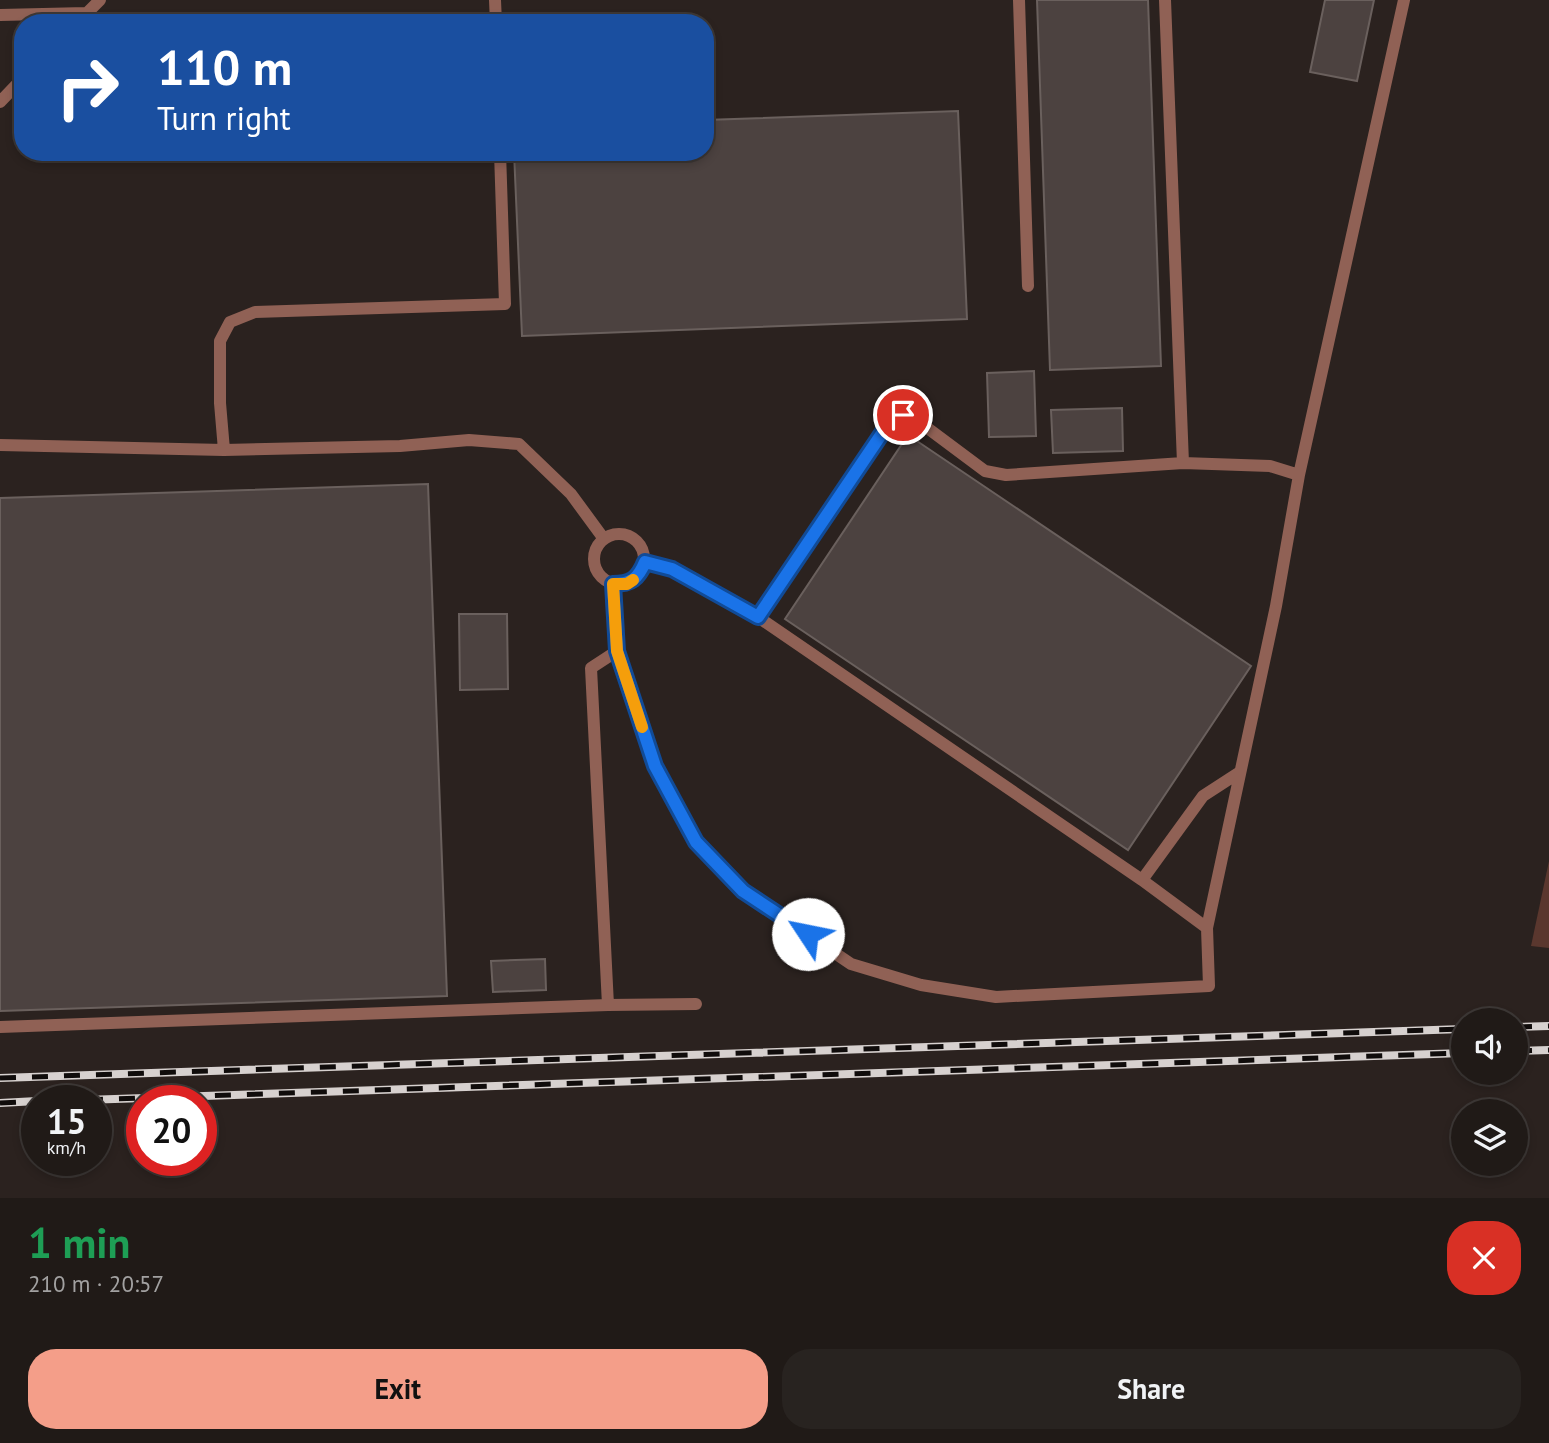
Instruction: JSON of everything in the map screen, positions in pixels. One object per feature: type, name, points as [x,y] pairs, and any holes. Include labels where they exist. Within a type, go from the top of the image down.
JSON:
[{"type":"lane","points":[[86,14],[100,0]]},
{"type":"lane","points":[[1018,0],[1028,286]]},
{"type":"lane","points":[[1165,0],[1183,463]]},
{"type":"lane","points":[[613,584],[617,651],[655,766],[696,842],[743,891],[852,964],[921,985],[996,998],[1209,986],[1207,928],[1276,606],[1298,475],[1404,0]]},
{"type":"lane","points":[[0,102],[14,87]]},
{"type":"lane","points":[[224,450],[220,403],[220,341],[230,322],[255,312],[505,304],[500,161]]},
{"type":"lane","points":[[758,617],[889,423],[903,415],[914,418],[985,471],[1006,475],[1183,463],[1270,466],[1298,475]]},
{"type":"lane","points":[[0,445],[224,450],[400,446],[470,440],[519,444],[571,494],[604,539]]},
{"type":"lane","points":[[618,534],[632,537],[642,548],[645,562],[639,576],[627,584],[613,584],[601,577],[594,564],[595,550],[604,539],[618,534]]},
{"type":"lane","points":[[645,562],[672,569],[758,617],[1142,880],[1207,928]]},
{"type":"lane","points":[[608,1005],[591,667],[617,651]]},
{"type":"lane","points":[[1142,880],[1203,796],[1240,772]]},
{"type":"lane","points":[[0,1027],[696,1004]]},
{"type":"shaded area","points":[[1549,861],[1549,948],[1531,946]]},
{"type":"building","points":[[1037,0],[1148,0],[1161,366],[1050,370]]},
{"type":"building","points":[[1325,0],[1374,0],[1357,81],[1310,72]]},
{"type":"building","points":[[958,111],[967,319],[522,336],[514,161],[714,161],[714,120]]},
{"type":"building","points":[[1034,371],[1036,436],[989,437],[987,373]]},
{"type":"building","points":[[1122,408],[1123,451],[1053,453],[1051,410]]},
{"type":"building","points":[[908,435],[1251,666],[1128,850],[785,619]]},
{"type":"building","points":[[428,484],[447,996],[0,1011],[0,498]]},
{"type":"building","points":[[459,614],[507,614],[508,689],[460,690]]},
{"type":"building","points":[[545,959],[546,990],[493,992],[491,961]]},
{"type":"railway","points":[[1528,1027],[1549,1026]]},
{"type":"railway","points":[[0,1078],[1451,1029]]},
{"type":"railway","points":[[1528,1051],[1549,1050]]},
{"type":"railway","points":[[112,1099],[1451,1053]]},
{"type":"railway","points":[[0,1103],[21,1102]]},
{"type":"slow traffic","points":[[633,580],[627,584],[613,584],[617,651],[642,727]]},
{"type":"route","points":[[808,934],[743,891],[696,842],[655,766],[617,651],[613,584],[627,584],[639,576],[645,562],[672,569],[758,617],[889,423],[903,415]]}]
